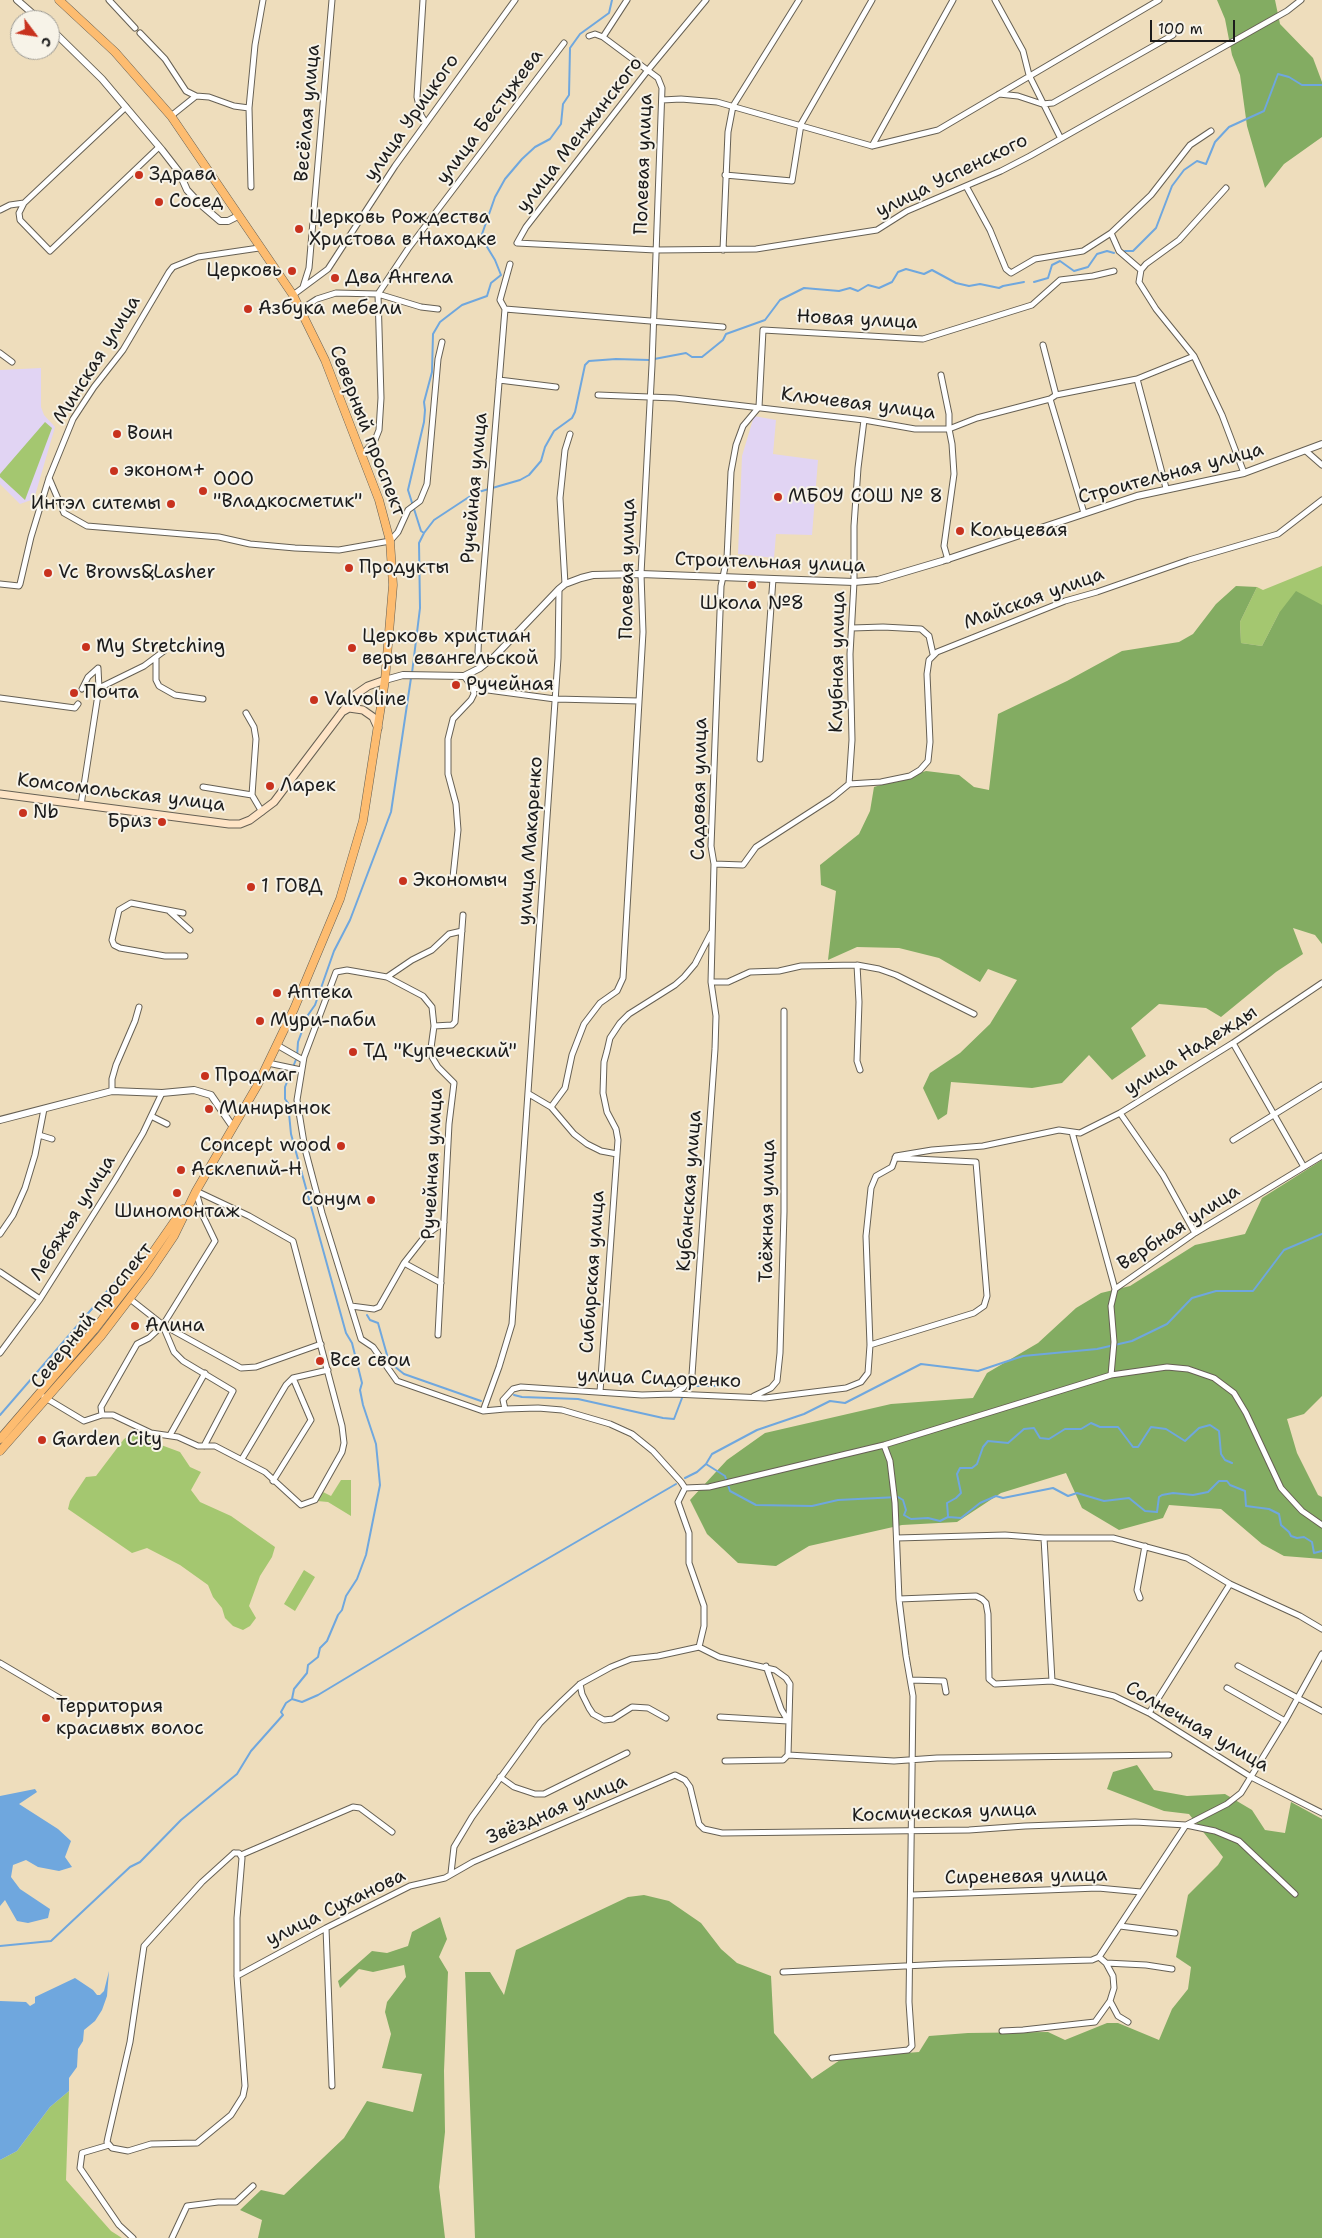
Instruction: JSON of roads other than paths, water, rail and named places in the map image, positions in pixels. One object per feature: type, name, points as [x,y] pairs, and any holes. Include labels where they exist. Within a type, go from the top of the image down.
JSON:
[{"type":"main road","name":"Северный проспект","points":[[0,1439],[43,1396],[130,1299],[174,1236],[196,1191],[277,1045],[340,899],[351,867],[363,821],[385,680],[393,585],[390,542],[379,500],[363,454],[325,360],[292,295],[171,116],[115,52],[59,0]]},
{"type":"main road","name":"Комсомольская улица","points":[[0,794],[240,824],[262,812],[284,790],[339,714],[356,695],[368,686],[385,680]]},
{"type":"main road","points":[[339,714],[348,708],[363,710],[373,717],[378,729]]},
{"type":"main road","name":"Северный проспект","points":[[0,1451],[120,1298],[196,1191]]},
{"type":"street","points":[[17,0],[28,10]]},
{"type":"street","points":[[109,0],[135,28]]},
{"type":"street","points":[[251,187],[249,108],[255,45],[263,0]]},
{"type":"street","name":"Весёлая улица","points":[[304,287],[309,268],[332,0]]},
{"type":"street","points":[[423,0],[417,97],[426,123]]},
{"type":"street","name":"улица Урицкого","points":[[292,295],[328,269],[426,123],[515,0]]},
{"type":"street","points":[[589,36],[595,34],[603,37],[627,0]]},
{"type":"street","name":"улица Менжинского","points":[[517,243],[648,70],[706,0]]},
{"type":"street","points":[[724,250],[728,132],[733,106],[799,0]]},
{"type":"street","points":[[726,175],[792,181],[801,124],[872,0]]},
{"type":"street","points":[[872,146],[953,0]]},
{"type":"street","points":[[995,0],[1022,52],[1029,75],[1060,138]]},
{"type":"street","points":[[662,100],[687,99],[717,102],[801,124],[872,146],[938,130],[1159,0]]},
{"type":"street","name":"улица Успенского","points":[[517,243],[656,250],[756,249],[877,230],[907,211],[1023,160],[1287,11],[1301,0]]},
{"type":"street","points":[[140,33],[165,58],[186,91],[196,96],[209,97],[234,106],[249,108]]},
{"type":"street","points":[[999,94],[1018,96],[1042,104],[1054,103],[1173,36]]},
{"type":"street","points":[[60,37],[89,65],[126,106],[178,172],[187,190],[208,213],[224,222],[238,216]]},
{"type":"street","name":"Полевая улица","points":[[551,1107],[565,1088],[572,1055],[584,1024],[600,1003],[617,991],[623,978],[643,632],[641,574],[652,365],[662,88],[658,78],[603,37]]},
{"type":"street","name":"улица Бестужева","points":[[378,294],[408,249],[564,44]]},
{"type":"street","points":[[171,116],[196,96]]},
{"type":"street","points":[[126,106],[24,203],[19,213],[20,220],[50,251],[159,147]]},
{"type":"street","points":[[966,186],[990,230],[1006,269],[1011,273],[1035,259],[1083,252],[1111,233],[1151,195],[1186,149],[1211,131]]},
{"type":"street","points":[[1226,188],[1178,240],[1155,256],[1141,270],[1141,287],[1194,356],[1222,415],[1244,472]]},
{"type":"street","points":[[0,210],[10,205],[24,203]]},
{"type":"street","points":[[1111,233],[1119,251],[1141,270]]},
{"type":"street","name":"Минская улица","points":[[0,584],[18,586],[49,478],[74,419],[94,387],[123,350],[169,272],[173,268],[198,257],[260,248]]},
{"type":"street","points":[[510,264],[500,300],[505,309],[722,327]]},
{"type":"street","name":"Новая улица","points":[[759,407],[763,330],[923,339],[1032,305],[1060,280],[1114,271]]},
{"type":"street","points":[[300,310],[326,295],[336,294],[378,294],[421,307],[438,309]]},
{"type":"street","points":[[363,454],[375,440],[379,430],[381,398],[378,294]]},
{"type":"street","name":"Ручейная улица","points":[[480,668],[478,652],[505,309]]},
{"type":"street","points":[[49,478],[64,513],[87,526],[219,537],[250,544],[296,548],[340,550],[390,542],[398,532],[403,517],[420,501],[427,484],[438,359],[442,342]]},
{"type":"street","points":[[1043,346],[1056,395]]},
{"type":"street","points":[[0,353],[12,362]]},
{"type":"street","name":"Ключевая улица","points":[[598,396],[675,398],[864,420],[915,430],[949,429],[977,418],[1050,399],[1056,395],[1137,378],[1194,356]]},
{"type":"street","points":[[941,375],[946,393],[954,474],[944,546],[948,560]]},
{"type":"street","points":[[1137,378],[1166,488]]},
{"type":"street","points":[[499,380],[556,387]]},
{"type":"street","points":[[1050,399],[1084,513]]},
{"type":"street","name":"Садовая улица","points":[[711,982],[714,864],[711,846],[722,577],[727,558],[731,472],[736,445],[742,426],[759,407]]},
{"type":"street","name":"Клубная улица","points":[[849,784],[852,740],[850,654],[857,478],[864,420]]},
{"type":"street","points":[[565,584],[560,498],[565,450],[570,434]]},
{"type":"street","name":"Строительная улица","points":[[385,680],[403,675],[464,676],[480,668],[495,656],[565,584],[593,575],[641,574],[854,582],[878,580],[948,560],[1084,513],[1166,488],[1244,472],[1322,444]]},
{"type":"street","points":[[1306,451],[1322,466]]},
{"type":"street","name":"Майская улица","points":[[933,654],[953,644],[1065,600],[1096,592],[1190,560],[1278,534],[1322,500]]},
{"type":"street","points":[[760,760],[773,579]]},
{"type":"street","name":"улица Макаренко","points":[[483,1410],[512,1324],[555,700],[559,589]]},
{"type":"street","points":[[714,864],[743,865],[756,847],[849,784],[881,782],[910,776],[928,762],[930,742],[927,674],[929,660],[933,654],[930,636],[921,629],[852,628]]},
{"type":"street","points":[[99,688],[156,658],[164,651]]},
{"type":"street","points":[[156,658],[156,680],[159,686],[174,695],[203,699]]},
{"type":"street","points":[[81,805],[99,688],[98,668],[88,678],[82,689]]},
{"type":"street","points":[[464,676],[473,688],[555,700],[639,701]]},
{"type":"street","points":[[453,877],[458,830],[456,804],[448,774],[448,739],[453,719],[471,700],[473,688]]},
{"type":"street","points":[[0,698],[75,708],[78,704]]},
{"type":"street","points":[[246,713],[254,727],[256,739],[252,795],[262,812]]},
{"type":"street","points":[[203,787],[252,795]]},
{"type":"street","points":[[183,912],[130,903],[119,910],[112,940],[114,945],[120,948],[165,956],[185,956]]},
{"type":"street","points":[[167,910],[190,930]]},
{"type":"street","points":[[434,1026],[452,1025],[455,1022],[463,915]]},
{"type":"street","name":"Сибирская улица","points":[[600,1392],[618,1140],[616,1129],[607,1112],[603,1092],[604,1062],[610,1038],[629,1014],[684,977],[695,964],[712,930]]},
{"type":"street","points":[[387,977],[412,960],[432,950],[450,934],[462,931]]},
{"type":"street","points":[[857,965],[859,1002],[857,1061],[860,1070]]},
{"type":"street","points":[[711,982],[728,982],[750,972],[779,971],[801,966],[857,965],[879,969],[896,975],[974,1014]]},
{"type":"street","name":"Ручейная улица","points":[[301,1060],[336,972],[347,970],[387,977],[423,996],[428,1000],[432,1008],[434,1026],[431,1048],[432,1057],[438,1067],[454,1083],[449,1124],[438,1336]]},
{"type":"street","name":"Кубанская улица","points":[[673,1394],[689,1382],[693,1364],[715,1049],[716,1016],[711,982]]},
{"type":"street","name":"улица Надежды","points":[[1072,1132],[1080,1133],[1120,1113],[1233,1043],[1322,983]]},
{"type":"street","points":[[112,1091],[112,1079],[116,1065],[135,1022],[139,1007]]},
{"type":"street","name":"Таёжная улица","points":[[752,1397],[771,1388],[778,1381],[784,1202],[784,1011]]},
{"type":"street","points":[[1233,1043],[1304,1167]]},
{"type":"street","points":[[277,1045],[301,1060],[298,1070],[297,1110],[304,1149],[361,1339],[373,1347],[398,1381],[483,1410],[538,1408],[562,1410],[625,1430],[662,1459],[685,1488]]},
{"type":"street","points":[[268,1063],[298,1070]]},
{"type":"street","points":[[1234,1140],[1322,1085]]},
{"type":"street","points":[[0,1120],[112,1091],[162,1093],[194,1090],[211,1095],[218,1102],[233,1127]]},
{"type":"street","name":"Лебяжья улица","points":[[0,1353],[40,1299],[120,1172],[162,1093]]},
{"type":"street","points":[[529,1094],[551,1107],[574,1134],[587,1144],[601,1151],[617,1154]]},
{"type":"street","points":[[0,1234],[26,1188],[35,1156],[44,1109]]},
{"type":"street","points":[[1120,1113],[1163,1175],[1195,1234]]},
{"type":"street","points":[[151,1116],[167,1124]]},
{"type":"street","points":[[895,1158],[900,1154],[983,1146],[1059,1130],[1072,1132]]},
{"type":"street","name":"Вербная улица","points":[[1072,1132],[1115,1288],[1195,1234],[1322,1156]]},
{"type":"street","points":[[39,1135],[52,1139]]},
{"type":"street","points":[[870,1345],[974,1313],[984,1306],[987,1296],[976,1162],[895,1158]]},
{"type":"street","name":"улица Сидоренко","points":[[505,1409],[503,1400],[513,1389],[521,1387],[600,1392],[779,1397],[854,1386],[861,1382],[868,1373],[870,1345],[866,1236],[871,1188],[876,1176],[890,1169],[895,1158]]},
{"type":"street","points":[[102,1415],[101,1406],[137,1344],[149,1338],[163,1325],[215,1241],[202,1216],[196,1191]]},
{"type":"street","points":[[43,1396],[84,1421],[102,1415],[113,1415],[151,1433],[170,1435],[198,1446],[215,1446],[265,1472],[301,1505],[315,1500],[342,1452],[344,1443],[342,1426],[328,1370],[293,1241],[249,1216],[196,1191]]},
{"type":"street","points":[[351,1306],[374,1309],[379,1307],[404,1262],[426,1235],[444,1222]]},
{"type":"street","points":[[404,1262],[441,1283]]},
{"type":"street","points":[[0,1272],[40,1299]]},
{"type":"street","points":[[1111,1375],[1114,1342],[1111,1306],[1115,1288]]},
{"type":"street","points":[[130,1299],[163,1325],[241,1368],[256,1367],[321,1344]]},
{"type":"street","points":[[163,1325],[174,1352],[182,1361],[231,1389],[233,1394],[204,1446]]},
{"type":"street","points":[[685,1488],[709,1487],[733,1482],[884,1444],[1111,1375],[1167,1367],[1188,1369],[1214,1378],[1234,1393],[1246,1413],[1281,1488],[1302,1511],[1322,1526]]},
{"type":"street","points":[[242,1459],[286,1385],[293,1378],[328,1370]]},
{"type":"street","points":[[170,1435],[205,1373]]},
{"type":"street","points":[[273,1481],[311,1420],[293,1378]]},
{"type":"street","points":[[832,2058],[908,2050],[912,2046],[909,2002],[912,1894],[911,1680],[899,1598],[894,1491],[890,1461],[884,1444]]},
{"type":"street","points":[[685,1488],[678,1502],[688,1533],[690,1563],[704,1606],[704,1626],[699,1647]]},
{"type":"street","points":[[897,1538],[1005,1535],[1044,1538],[1113,1538],[1187,1558],[1230,1584],[1300,1616],[1322,1629]]},
{"type":"street","points":[[1044,1538],[1052,1681]]},
{"type":"street","points":[[1140,1598],[1137,1590],[1145,1546]]},
{"type":"street","points":[[1149,1713],[1230,1584]]},
{"type":"street","name":"Солнечная улица","points":[[899,1598],[976,1596],[982,1599],[986,1603],[988,1614],[989,1679],[994,1684],[1005,1685],[1052,1681],[1114,1696],[1149,1713],[1251,1777],[1322,1813]]},
{"type":"street","points":[[451,1873],[454,1847],[480,1805],[540,1723],[580,1684],[631,1658],[658,1656],[699,1647],[719,1657],[766,1666],[786,1678],[790,1684],[788,1754],[783,1760],[725,1761]]},
{"type":"street","points":[[783,1972],[1092,1960],[1098,1957],[1186,1825],[1227,1804],[1240,1793],[1285,1721],[1322,1654]]},
{"type":"street","points":[[0,1662],[66,1702]]},
{"type":"street","points":[[766,1666],[781,1709],[788,1721]]},
{"type":"street","points":[[1238,1666],[1322,1711]]},
{"type":"street","points":[[911,1680],[944,1681],[946,1692]]},
{"type":"street","points":[[580,1684],[582,1694],[589,1708],[593,1714],[604,1720],[613,1718],[632,1707],[648,1708],[666,1718]]},
{"type":"street","points":[[1227,1688],[1285,1721]]},
{"type":"street","points":[[720,1717],[788,1721]]},
{"type":"street","points":[[500,1777],[514,1788],[535,1794],[544,1794],[627,1753]]},
{"type":"street","points":[[788,1754],[867,1761],[1168,1755]]},
{"type":"street","name":"Космическая улица","points":[[674,1775],[685,1780],[690,1787],[695,1814],[704,1829],[722,1833],[780,1834],[969,1830],[1109,1822],[1186,1825],[1215,1831],[1239,1841],[1295,1894]]},
{"type":"street","name":"Звёздная улица","points":[[451,1873],[674,1775]]},
{"type":"street","points":[[109,2145],[108,2137],[130,2042],[144,1946],[202,1882],[234,1853],[241,1855],[353,1807],[360,1808],[392,1832]]},
{"type":"street","points":[[133,2238],[119,2225],[80,2168],[82,2153],[109,2145],[119,2150],[128,2151],[151,2144],[197,2143],[238,2106],[245,2086],[237,1976],[237,1918],[241,1855]]},
{"type":"street","name":"улица Суханова","points":[[237,1976],[326,1928],[410,1886],[445,1878],[451,1873]]},
{"type":"street","name":"Сиреневая улица","points":[[912,1894],[1098,1888],[1141,1892]]},
{"type":"street","points":[[1120,1926],[1175,1933]]},
{"type":"street","points":[[326,1928],[332,2086]]},
{"type":"street","points":[[1002,2030],[1023,2030],[1095,2022],[1110,2001],[1114,1988],[1113,1976],[1106,1963],[1098,1957]]},
{"type":"street","points":[[1106,1963],[1146,1965],[1172,1969]]},
{"type":"street","points":[[1110,2001],[1118,2016],[1128,2022]]},
{"type":"street","points":[[172,2238],[187,2206],[236,2202],[253,2186]]},
{"type":"water","points":[[35,1789],[37,1792],[19,1804],[58,1829],[71,1841],[65,1857],[72,1867],[59,1871],[38,1867],[26,1860],[13,1865],[11,1877],[20,1889],[50,1909],[48,1918],[28,1923],[17,1921],[5,1900],[0,1906],[0,1796]]},
{"type":"water","points":[[109,1971],[107,1996],[102,2010],[95,2021],[84,2030],[83,2041],[78,2049],[77,2067],[69,2078],[69,2091],[50,2107],[17,2151],[0,2160],[0,2001],[26,2002],[30,2006],[35,2003],[35,1997],[75,1978],[93,1990],[97,1995],[100,1995],[104,1991]]},
{"type":"waterway","points":[[424,533],[421,531],[408,490],[424,422],[424,402],[432,372],[433,334],[440,322],[462,305],[487,296],[491,283],[501,275],[495,260],[481,237],[495,197],[505,179],[522,159],[535,147],[550,139],[561,124],[563,104],[569,95],[570,48],[580,34],[609,13],[612,0]]},
{"type":"waterway","points":[[1125,251],[1133,251],[1156,228],[1172,186],[1184,170],[1197,161],[1206,164],[1215,142],[1229,127],[1264,111],[1278,74],[1289,77],[1302,85],[1322,85]]},
{"type":"waterway","points":[[1034,282],[1048,278],[1052,265],[1060,261],[1074,271],[1088,267],[1097,254],[1107,251],[1114,253]]},
{"type":"waterway","points":[[412,673],[420,608],[419,543],[424,533],[434,520],[475,493],[520,480],[529,475],[541,461],[545,447],[554,431],[572,418],[585,365],[589,361],[616,359],[649,360],[686,353],[692,357],[702,357],[723,340],[726,334],[765,320],[780,300],[804,288],[839,291],[850,288],[858,291],[868,285],[879,288],[892,282],[898,272],[906,269],[924,274],[932,270],[956,283],[969,286],[980,284],[999,288],[1024,282]]},
{"type":"waterway","points":[[0,1946],[51,1941],[130,1867],[140,1862],[181,1820],[237,1774],[251,1751],[283,1715],[281,1712],[286,1703],[292,1699],[294,1689],[307,1673],[308,1665],[318,1657],[320,1648],[327,1641],[342,1610],[346,1596],[357,1579],[366,1555],[380,1485],[376,1444],[363,1405],[360,1390],[362,1383],[352,1343],[346,1333],[291,1134],[288,1103],[285,1099],[285,1087],[297,1057],[298,1042],[308,1015],[315,1005],[334,951],[350,920],[391,812],[411,678]]},
{"type":"waterway","points":[[685,1478],[697,1472],[706,1464],[712,1454],[757,1430],[804,1414],[830,1401],[845,1403],[921,1364],[978,1371],[1023,1356],[1097,1349],[1132,1341],[1167,1324],[1192,1298],[1216,1291],[1253,1291],[1284,1250],[1322,1234]]},
{"type":"waterway","points":[[0,1415],[122,1274]]},
{"type":"waterway","points":[[367,1315],[370,1320],[378,1323],[389,1362],[404,1374],[481,1401]]},
{"type":"waterway","points":[[689,1390],[693,1386],[728,1386]]},
{"type":"waterway","points":[[514,1395],[578,1399],[674,1419],[682,1398]]},
{"type":"waterway","points":[[948,1516],[947,1503],[961,1493],[957,1474],[960,1468],[972,1468],[977,1464],[983,1447],[988,1441],[1008,1443],[1024,1429],[1034,1428],[1040,1438],[1049,1439],[1065,1429],[1081,1429],[1091,1423],[1100,1427],[1118,1427],[1133,1447],[1138,1447],[1151,1427],[1166,1429],[1185,1441],[1199,1428],[1210,1425],[1219,1431],[1221,1454],[1225,1460],[1232,1463]]},
{"type":"waterway","points":[[706,1464],[725,1476],[730,1491],[756,1505],[812,1506],[838,1500],[898,1497],[903,1500],[906,1510],[904,1515],[911,1519],[928,1518],[940,1521],[948,1517],[961,1518],[980,1503],[996,1496],[1003,1498],[1053,1488],[1068,1496],[1077,1493],[1104,1501],[1129,1498],[1145,1511],[1157,1512],[1159,1497],[1162,1495],[1173,1493],[1193,1495],[1208,1492],[1219,1481],[1227,1481],[1230,1485],[1245,1491],[1246,1506],[1269,1509],[1279,1514],[1281,1525],[1291,1536],[1297,1538],[1304,1537],[1312,1542],[1314,1553],[1322,1551]]},
{"type":"waterway","points":[[292,1699],[302,1702],[318,1695],[676,1484]]},
{"type":"place","name":"Здрава","points":[[139,175]]},
{"type":"place","name":"Сосед","points":[[159,202]]},
{"type":"place","name":"Церковь Рождества Христова в Находке","points":[[299,229]]},
{"type":"place","name":"Церковь","points":[[292,271]]},
{"type":"place","name":"Два Ангела","points":[[335,278]]},
{"type":"place","name":"Азбука мебели","points":[[248,309]]},
{"type":"place","name":"Воин","points":[[117,434]]},
{"type":"place","name":"эконом+","points":[[114,471]]},
{"type":"place","name":"ООО \"Владкосметик\"","points":[[203,491]]},
{"type":"place","name":"МБОУ СОШ № 8","points":[[778,497]]},
{"type":"place","name":"Интэл ситемы","points":[[171,504]]},
{"type":"place","name":"Кольцевая","points":[[960,531]]},
{"type":"place","name":"Продукты","points":[[349,568]]},
{"type":"place","name":"Vc Brows&Lasher","points":[[48,573]]},
{"type":"place","name":"Школа №8","points":[[752,585]]},
{"type":"place","name":"My Stretching","points":[[86,647]]},
{"type":"place","name":"Церковь христиан веры евангельской","points":[[352,648]]},
{"type":"place","name":"Ручейная","points":[[456,685]]},
{"type":"place","name":"Почта","points":[[74,693]]},
{"type":"place","name":"Valvoline","points":[[314,700]]},
{"type":"place","name":"Ларек","points":[[270,786]]},
{"type":"place","name":"Nb","points":[[23,813]]},
{"type":"place","name":"Бриз","points":[[162,822]]},
{"type":"place","name":"Экономыч","points":[[403,881]]},
{"type":"place","name":"1 ГОВД","points":[[251,887]]},
{"type":"place","name":"Аптека","points":[[277,993]]},
{"type":"place","name":"Мури-паби","points":[[260,1021]]},
{"type":"place","name":"ТД \"Купеческий\"","points":[[353,1052]]},
{"type":"place","name":"Продмаг","points":[[205,1076]]},
{"type":"place","name":"Минирынок","points":[[209,1109]]},
{"type":"place","name":"Concept wood","points":[[341,1146]]},
{"type":"place","name":"Асклепий-Н","points":[[181,1170]]},
{"type":"place","name":"Шиномонтаж","points":[[177,1193]]},
{"type":"place","name":"Сонум","points":[[371,1200]]},
{"type":"place","name":"Алина","points":[[135,1326]]},
{"type":"place","name":"Все свои","points":[[320,1361]]},
{"type":"place","name":"Garden City","points":[[42,1440]]},
{"type":"place","name":"Территория красивых волос","points":[[46,1718]]}]
